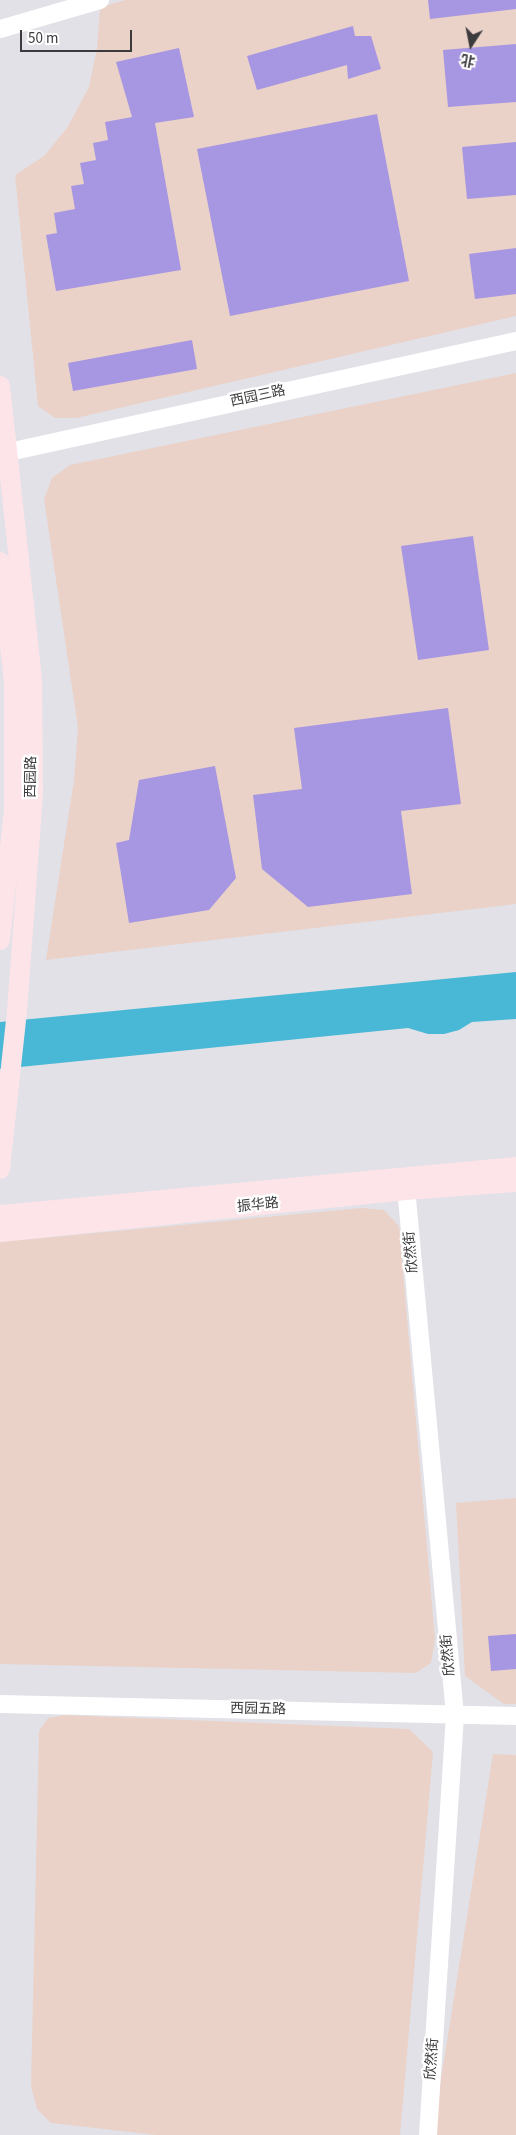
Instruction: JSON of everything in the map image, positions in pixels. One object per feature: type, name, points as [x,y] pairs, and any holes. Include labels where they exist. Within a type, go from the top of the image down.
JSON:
[{"type":"main road","name":"西园路","points":[[0,386],[4,453],[32,679],[33,794],[16,1011],[0,1169]]},
{"type":"main road","name":"西园路","points":[[0,562],[14,682],[14,810],[0,940]]},
{"type":"main road","name":"振华路","points":[[0,1232],[405,1183],[516,1166]]},
{"type":"main road","name":"振华路","points":[[0,1215],[405,1183],[516,1182]]},
{"type":"street","points":[[0,29],[100,0]]},
{"type":"street","name":"西园三路","points":[[4,453],[516,341]]},
{"type":"street","name":"欣然街","points":[[405,1183],[455,1715],[428,2135]]},
{"type":"street","name":"西园五路","points":[[0,1704],[516,1716]]},
{"type":"shaded area","points":[[126,0],[516,0],[516,316],[76,418],[55,418],[38,406],[15,175],[44,156],[67,128],[89,87],[97,48],[100,7]]},
{"type":"shaded area","points":[[516,373],[516,904],[46,960],[74,780],[78,728],[44,499],[52,478],[70,465]]},
{"type":"shaded area","points":[[362,1208],[384,1210],[399,1226],[435,1639],[431,1663],[416,1673],[0,1664],[0,1242]]},
{"type":"shaded area","points":[[516,1498],[516,1704],[504,1704],[465,1676],[456,1503]]},
{"type":"shaded area","points":[[65,1715],[409,1729],[433,1752],[400,2135],[156,2135],[51,2123],[37,2109],[31,2086],[39,1731],[48,1718]]},
{"type":"shaded area","points":[[493,1754],[516,1755],[516,2135],[432,2135]]},
{"type":"water","points":[[516,972],[516,1019],[472,1022],[459,1030],[444,1034],[428,1034],[408,1028],[0,1069],[0,1022]]},
{"type":"building","points":[[428,0],[516,0],[516,9],[430,19]]},
{"type":"building","points":[[353,26],[355,36],[371,36],[381,69],[348,79],[347,65],[257,90],[247,56]]},
{"type":"building","points":[[516,44],[516,102],[448,107],[443,50]]},
{"type":"building","points":[[179,48],[194,117],[155,123],[181,270],[56,291],[46,235],[57,233],[54,213],[75,209],[71,186],[84,184],[80,163],[96,160],[93,143],[108,140],[105,122],[132,117],[116,62]]},
{"type":"building","points":[[377,114],[409,281],[230,316],[197,149]]},
{"type":"building","points":[[516,142],[516,195],[467,199],[462,147]]},
{"type":"building","points":[[516,248],[516,294],[475,299],[469,254]]},
{"type":"building","points":[[192,340],[197,369],[73,391],[68,363]]},
{"type":"building","points":[[473,536],[489,650],[418,660],[401,546]]},
{"type":"building","points":[[448,708],[461,804],[401,811],[412,894],[308,907],[262,869],[253,795],[302,789],[294,728]]},
{"type":"building","points":[[215,766],[236,878],[209,910],[129,923],[116,843],[129,840],[139,780]]},
{"type":"building","points":[[516,1634],[516,1669],[491,1671],[488,1636]]}]
